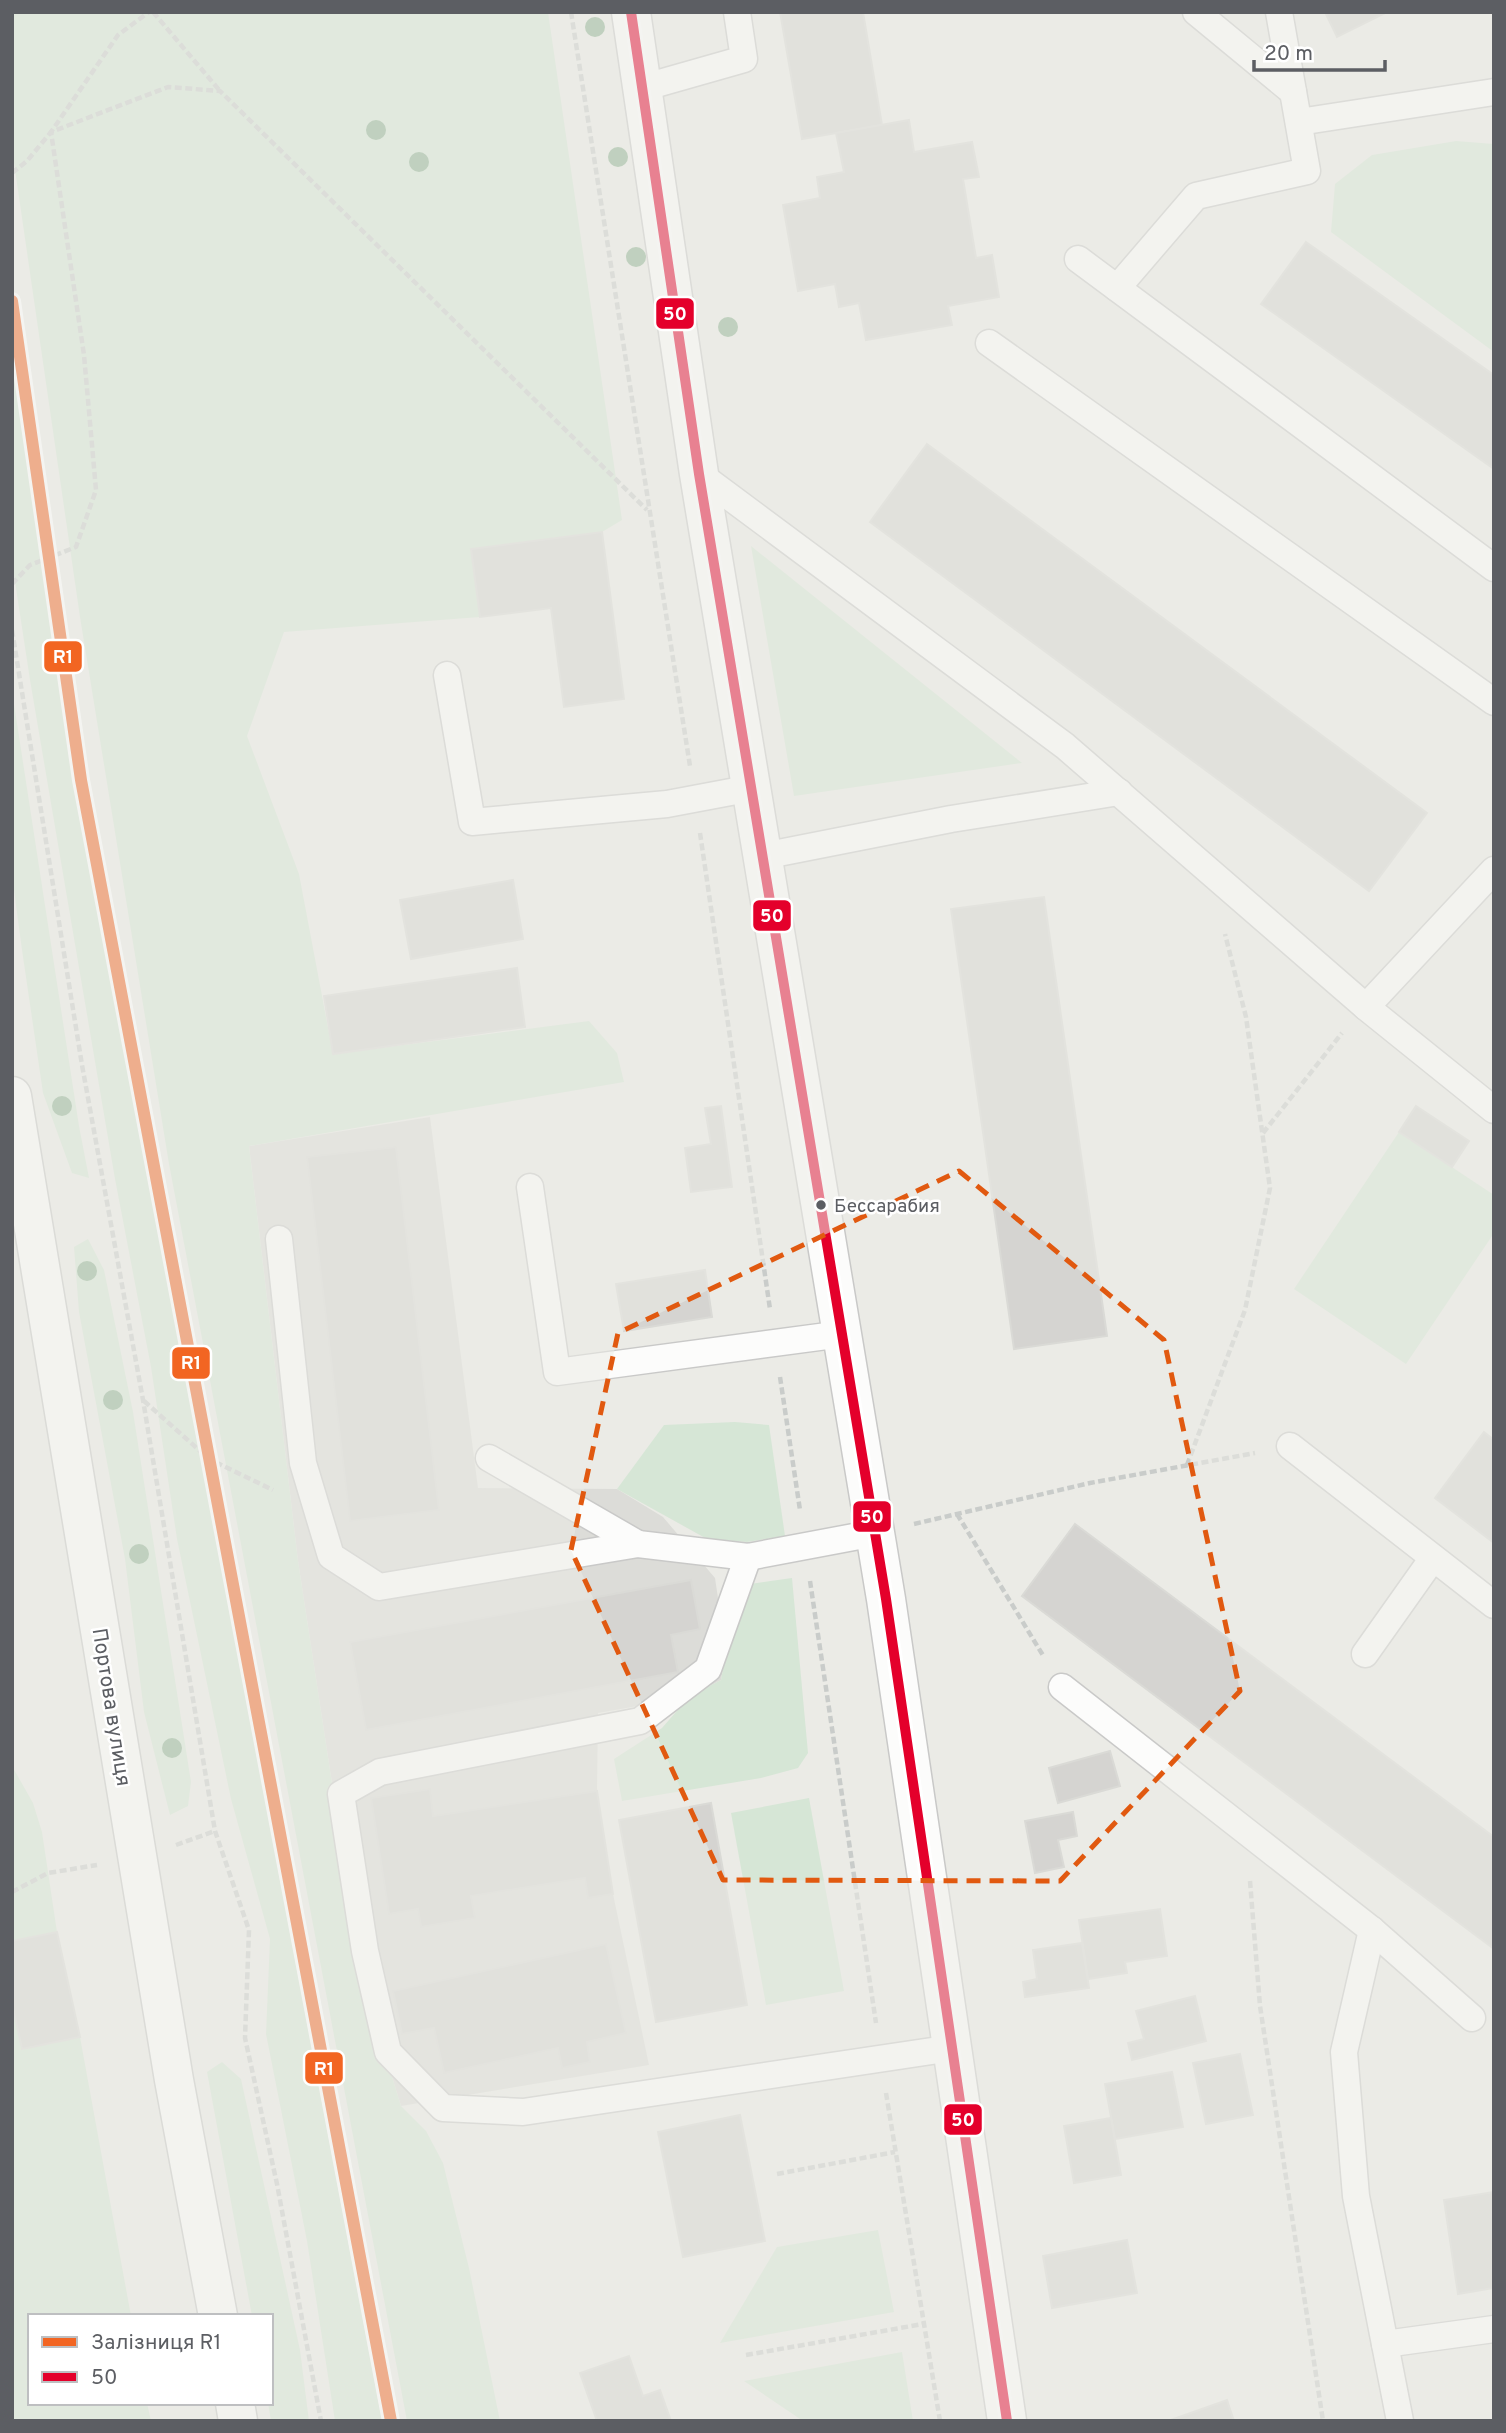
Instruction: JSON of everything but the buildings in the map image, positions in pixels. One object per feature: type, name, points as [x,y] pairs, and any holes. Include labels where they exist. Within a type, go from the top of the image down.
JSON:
[{"type":"street","points":[[631,12],[699,474],[875,1533],[1007,2421]]},
{"type":"street","name":"Портова вулиця","points":[[12,1096],[174,2080],[218,2314]]},
{"type":"lane","points":[[642,88],[744,59],[737,12]]},
{"type":"lane","points":[[1196,12],[1293,92]]},
{"type":"lane","points":[[1117,288],[1196,196],[1307,171],[1279,12]]},
{"type":"lane","points":[[1299,122],[1494,92]]},
{"type":"lane","points":[[1077,259],[1494,568]]},
{"type":"lane","points":[[989,343],[1494,702]]},
{"type":"lane","points":[[699,474],[1065,746],[1366,1007],[1494,1110]]},
{"type":"lane","points":[[447,675],[472,822],[695,798],[752,788]]},
{"type":"lane","points":[[763,856],[951,819],[1119,792]]},
{"type":"lane","points":[[1366,1007],[1494,870]]},
{"type":"lane","points":[[530,1187],[557,1372],[842,1334]]},
{"type":"lane","points":[[279,1239],[303,1463],[331,1556],[379,1587],[638,1544],[748,1557],[875,1533]]},
{"type":"lane","points":[[1290,1446],[1494,1605]]},
{"type":"lane","points":[[489,1458],[638,1544]]},
{"type":"lane","points":[[748,1557],[708,1669],[640,1721],[380,1772],[341,1794],[365,1951],[388,2052],[443,2108],[523,2112],[952,2048]]},
{"type":"lane","points":[[1365,1654],[1433,1558]]},
{"type":"lane","points":[[1062,1687],[1372,1930],[1472,2018]]},
{"type":"lane","points":[[1372,1930],[1344,2052],[1356,2196],[1401,2421]]},
{"type":"lane","points":[[1385,2344],[1494,2329]]},
{"type":"path","points":[[12,173],[27,161],[51,132],[118,34],[151,12],[220,91],[648,510]]},
{"type":"path","points":[[571,12],[695,798],[895,2152],[940,2421]]},
{"type":"path","points":[[51,132],[168,87],[220,91]]},
{"type":"path","points":[[12,584],[30,565],[76,547],[96,490],[84,355],[51,132]]},
{"type":"path","points":[[12,631],[93,1132],[143,1400],[215,1831],[248,1930],[246,2038],[280,2197],[321,2421]]},
{"type":"path","points":[[1187,1465],[1245,1310],[1270,1188],[1246,1017],[1224,930]]},
{"type":"path","points":[[1263,1134],[1329,1047],[1366,1007]]},
{"type":"path","points":[[143,1400],[209,1460],[316,1508]]},
{"type":"path","points":[[875,1533],[1090,1483],[1290,1446]]},
{"type":"path","points":[[957,1514],[1062,1687]]},
{"type":"path","points":[[1247,1831],[1260,2006],[1323,2421]]},
{"type":"path","points":[[777,2174],[895,2152]]},
{"type":"path","points":[[746,2355],[923,2324]]},
{"type":"highlighted area","points":[[959,1171],[1164,1340],[1240,1691],[1060,1881],[723,1880],[571,1550],[618,1333]]},
{"type":"shaded area","points":[[430,1117],[478,1488],[617,1489],[663,1517],[715,1578],[726,1652],[721,1680],[689,1697],[598,1713],[597,1791],[613,1894],[649,2065],[401,2106],[362,1979],[298,1561],[249,1146]]},
{"type":"green space","points":[[12,12],[548,12],[622,520],[602,532],[471,549],[480,617],[284,632],[247,736],[299,874],[333,1054],[589,1021],[617,1053],[624,1082],[249,1146],[298,1561],[362,1979],[401,2106],[426,2131],[443,2163],[469,2268],[500,2421],[407,2421],[169,1164],[80,617],[12,149]]},
{"type":"green space","points":[[1456,141],[1494,144],[1494,352],[1331,232],[1335,184],[1372,155]]},
{"type":"green space","points":[[12,355],[84,839],[382,2421],[335,2421],[307,2241],[266,2034],[270,1939],[231,1799],[177,1539],[151,1367],[115,1179],[12,562]]},
{"type":"green space","points":[[751,546],[1022,763],[794,796]]},
{"type":"green space","points":[[12,691],[89,1178],[72,1173],[43,1093],[12,875]]},
{"type":"green space","points":[[1399,1132],[1494,1195],[1494,1233],[1406,1364],[1294,1289]]},
{"type":"green space","points":[[88,1239],[104,1270],[133,1412],[191,1782],[188,1806],[170,1815],[144,1712],[125,1559],[79,1312],[74,1247]]},
{"type":"green space","points":[[735,1422],[769,1425],[785,1536],[747,1542],[707,1539],[617,1489],[664,1425]]},
{"type":"green space","points":[[792,1578],[808,1753],[798,1768],[761,1778],[622,1801],[614,1759],[662,1728],[689,1697],[721,1680],[726,1652],[750,1584]]},
{"type":"green space","points":[[12,1766],[33,1803],[42,1832],[57,1932],[80,2037],[131,2314],[28,2314],[28,2405],[147,2405],[151,2421],[12,2421]]},
{"type":"green space","points":[[809,1798],[844,1991],[766,2005],[731,1813]]},
{"type":"green space","points":[[222,2062],[241,2079],[300,2350],[309,2421],[271,2421],[268,2405],[273,2405],[273,2314],[252,2314],[207,2072]]},
{"type":"green space","points":[[878,2230],[894,2312],[720,2343],[777,2247]]},
{"type":"green space","points":[[902,2352],[913,2421],[803,2421],[744,2381]]},
{"type":"rail line","name":"R1","points":[[12,301],[81,780],[391,2421]]},
{"type":"transit line","name":"50","points":[[631,12],[699,474],[886,1599],[1007,2421]]},
{"type":"place","name":"Бессарабия","points":[[821,1205]]}]
